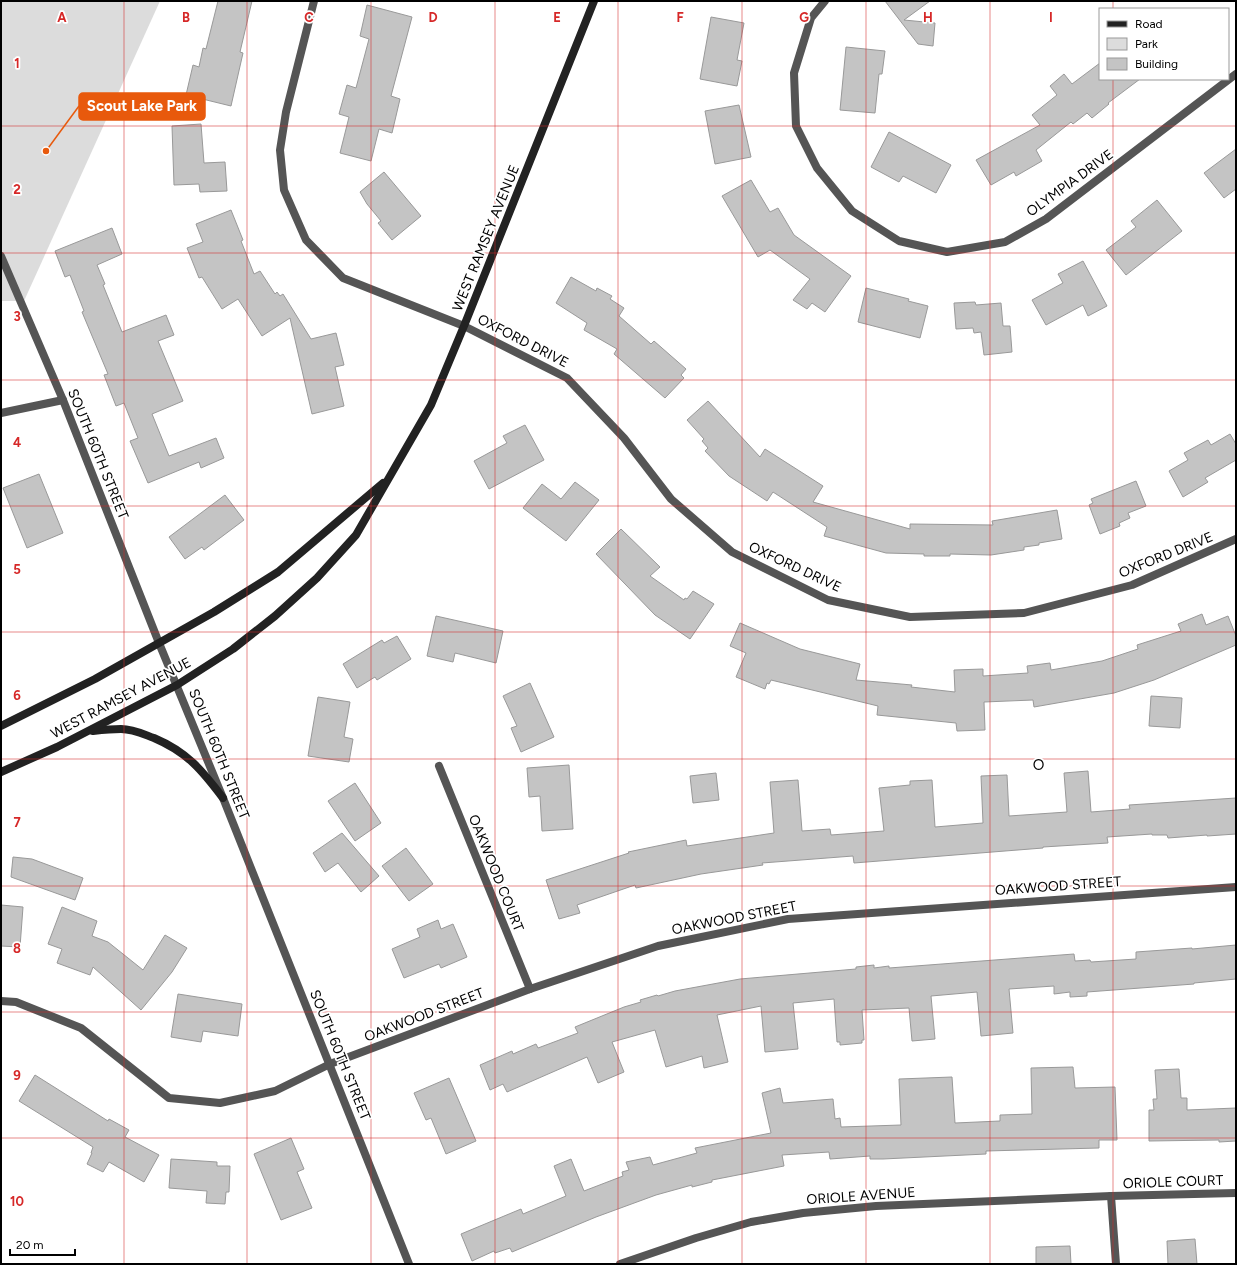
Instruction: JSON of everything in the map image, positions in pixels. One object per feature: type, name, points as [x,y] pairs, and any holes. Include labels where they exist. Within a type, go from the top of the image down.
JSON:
[{"type":"street","name":"OXFORD DRIVE","points":[[314,1],[286,112],[280,150],[284,190],[306,240],[343,278],[464,326],[567,378],[624,438],[671,499],[732,552],[828,600],[910,617],[1024,613],[1132,585],[1236,539]]},
{"type":"street","name":"WEST RAMSEY AVENUE","points":[[1,772],[57,747],[177,685],[233,649],[275,616],[317,578],[356,535],[431,404],[464,326],[594,1]]},
{"type":"street","name":"OLYMPIA DRIVE","points":[[825,1],[811,18],[794,73],[796,126],[817,168],[852,211],[899,241],[947,252],[1005,242],[1046,219],[1228,80]]},
{"type":"street","name":"SOUTH 60TH STREET","points":[[1,256],[63,400],[159,643],[223,798],[409,1264]]},
{"type":"street","points":[[1,413],[63,400]]},
{"type":"street","name":"WEST RAMSEY AVENUE","points":[[1,726],[95,679],[214,612],[278,572],[389,478]]},
{"type":"street","points":[[88,731],[122,729],[141,732],[163,742],[177,749],[203,771],[223,798]]},
{"type":"street","name":"OAKWOOD COURT","points":[[439,766],[530,989]]},
{"type":"street","name":"OAKWOOD STREET","points":[[1,1001],[16,1002],[80,1028],[169,1098],[220,1103],[275,1091],[330,1064],[530,989],[658,946],[788,919],[1236,886]]},
{"type":"street","name":"ORIOLE COURT","points":[[1111,1196],[1236,1193]]},
{"type":"street","points":[[1111,1196],[1116,1264]]},
{"type":"street","name":"ORIOLE AVENUE","points":[[620,1264],[696,1238],[751,1222],[803,1213],[876,1206],[1111,1196]]},
{"type":"green space","points":[[1,1],[160,1],[24,301],[1,301]]},
{"type":"building","points":[[218,1],[252,1],[240,52],[243,53],[231,106],[186,95],[193,65],[199,67],[203,48],[206,49]]},
{"type":"building","points":[[885,1],[930,1],[904,20],[935,23],[933,46],[918,44]]},
{"type":"building","points":[[367,5],[412,17],[391,96],[400,99],[392,133],[379,129],[371,161],[340,153],[349,117],[339,114],[347,85],[356,88],[369,39],[360,36]]},
{"type":"building","points":[[711,17],[744,23],[737,60],[742,61],[737,86],[700,79]]},
{"type":"building","points":[[846,47],[885,51],[882,74],[879,74],[875,113],[840,110]]},
{"type":"building","points":[[1099,64],[1099,80],[1139,80],[1108,103],[1109,104],[1092,118],[1087,113],[1073,124],[1071,122],[1036,150],[1042,161],[1016,176],[1014,172],[991,185],[976,160],[1040,125],[1032,115],[1057,95],[1050,86],[1064,74],[1072,84]]},
{"type":"building","points":[[739,105],[751,157],[715,164],[705,111]]},
{"type":"building","points":[[201,124],[204,163],[225,162],[227,191],[200,192],[199,184],[174,185],[172,126]]},
{"type":"building","points":[[889,132],[951,165],[936,193],[903,176],[899,182],[871,167]]},
{"type":"building","points":[[1236,149],[1236,189],[1224,198],[1204,173]]},
{"type":"building","points":[[384,172],[421,216],[392,240],[378,223],[381,221],[367,204],[360,192]]},
{"type":"building","points":[[751,180],[770,212],[778,208],[794,235],[851,276],[825,312],[812,303],[807,309],[793,300],[810,279],[770,250],[758,257],[722,196]]},
{"type":"building","points":[[1157,200],[1182,231],[1126,275],[1106,250],[1136,227],[1131,221]]},
{"type":"building","points":[[231,210],[254,274],[260,271],[275,294],[277,292],[280,296],[283,294],[311,339],[336,333],[344,365],[335,367],[344,406],[312,414],[290,318],[262,336],[238,299],[222,309],[202,277],[199,278],[187,248],[203,242],[196,224]]},
{"type":"building","points":[[112,228],[122,254],[97,265],[105,284],[103,285],[122,332],[166,315],[174,335],[158,341],[183,401],[152,414],[169,456],[216,438],[224,458],[201,468],[199,462],[148,483],[130,441],[138,438],[124,403],[116,406],[104,375],[108,374],[82,312],[84,311],[70,275],[65,277],[55,251]]},
{"type":"building","points":[[1083,261],[1107,306],[1088,316],[1083,305],[1046,325],[1032,300],[1063,283],[1058,274]]},
{"type":"building","points":[[571,277],[596,291],[597,288],[612,296],[610,299],[624,308],[619,316],[651,344],[654,341],[686,369],[681,375],[684,378],[665,398],[614,354],[617,349],[584,330],[587,323],[556,303]]},
{"type":"building","points":[[866,288],[909,299],[908,301],[928,306],[920,338],[858,322]]},
{"type":"building","points":[[975,302],[976,305],[1001,303],[1003,326],[1010,326],[1012,352],[984,355],[981,332],[974,333],[973,328],[956,329],[954,303]]},
{"type":"building","points":[[708,401],[760,457],[765,449],[823,486],[813,502],[910,529],[910,524],[993,525],[992,521],[1057,510],[1062,539],[1024,547],[1024,550],[991,555],[950,554],[950,556],[924,556],[924,554],[886,553],[824,536],[827,527],[773,492],[767,501],[729,476],[705,451],[708,448],[702,441],[704,439],[687,420]]},
{"type":"building","points":[[525,425],[544,460],[489,489],[474,461],[507,443],[503,436]]},
{"type":"building","points":[[1230,434],[1236,444],[1236,460],[1205,478],[1208,482],[1183,497],[1169,471],[1188,460],[1184,453],[1208,440],[1211,445]]},
{"type":"building","points":[[39,474],[63,533],[27,548],[3,488]]},
{"type":"building","points":[[1136,481],[1146,506],[1128,513],[1130,518],[1119,523],[1120,526],[1100,534],[1089,505],[1093,503],[1091,499]]},
{"type":"building","points":[[575,482],[599,500],[566,541],[523,508],[542,484],[561,499]]},
{"type":"building","points":[[225,495],[244,520],[204,550],[202,547],[185,559],[169,537]]},
{"type":"building","points":[[621,529],[660,567],[650,576],[684,600],[685,598],[687,599],[693,591],[714,604],[690,639],[655,615],[596,554]]},
{"type":"building","points":[[1202,614],[1206,625],[1228,616],[1236,636],[1236,645],[1154,680],[1114,693],[1034,707],[1033,700],[984,702],[985,730],[957,731],[956,723],[877,715],[878,706],[771,680],[769,684],[767,683],[765,689],[736,677],[746,653],[730,646],[740,623],[800,649],[860,664],[856,680],[912,685],[911,687],[955,692],[954,670],[983,669],[983,676],[1028,673],[1027,666],[1050,663],[1051,670],[1102,661],[1138,649],[1137,645],[1181,631],[1178,624]]},
{"type":"building","points":[[436,616],[503,631],[496,663],[455,653],[453,662],[427,656]]},
{"type":"building","points":[[397,636],[411,659],[377,680],[375,677],[357,688],[343,664],[382,640],[384,643]]},
{"type":"building","points":[[530,683],[554,737],[521,752],[511,728],[517,726],[503,696]]},
{"type":"building","points":[[1151,696],[1182,698],[1180,728],[1149,726]]},
{"type":"building","points":[[318,697],[350,702],[344,737],[353,739],[349,762],[308,756]]},
{"type":"building","points":[[569,765],[573,829],[542,831],[540,796],[529,797],[527,768]]},
{"type":"building","points":[[1088,771],[1091,812],[1130,809],[1129,805],[1236,798],[1236,834],[1168,838],[1167,835],[1152,834],[1107,837],[1108,843],[854,863],[853,856],[762,863],[763,865],[701,874],[636,888],[635,885],[577,905],[580,913],[559,919],[546,880],[629,853],[628,852],[686,840],[687,846],[774,833],[770,782],[798,780],[802,831],[830,829],[831,835],[884,831],[879,788],[910,785],[910,781],[932,780],[935,827],[983,823],[981,776],[1007,775],[1009,816],[1067,812],[1064,773]]},
{"type":"building","points":[[716,773],[719,800],[693,803],[690,776]]},
{"type":"building","points":[[355,783],[381,823],[355,841],[328,801]]},
{"type":"building","points":[[342,833],[379,876],[361,892],[338,863],[325,872],[313,853]]},
{"type":"building","points":[[406,848],[433,884],[409,901],[382,866]]},
{"type":"building","points":[[13,857],[32,859],[83,878],[75,900],[11,877]]},
{"type":"building","points":[[1,905],[23,907],[20,947],[1,946]]},
{"type":"building","points":[[62,907],[97,921],[92,936],[108,942],[143,970],[165,935],[187,948],[172,972],[141,1010],[93,967],[90,975],[57,963],[62,949],[48,944]]},
{"type":"building","points":[[438,920],[441,929],[453,924],[467,957],[441,968],[439,964],[404,978],[392,949],[420,937],[417,929]]},
{"type":"building","points":[[1236,945],[1236,979],[1194,984],[1087,992],[1087,996],[1070,997],[1070,992],[1054,994],[1054,986],[1009,989],[1013,1033],[981,1036],[977,992],[931,996],[935,1039],[912,1041],[909,1008],[862,1010],[864,1040],[862,1040],[862,1043],[840,1045],[840,1042],[837,1042],[834,999],[793,1003],[798,1049],[765,1052],[761,1006],[717,1015],[728,1062],[704,1068],[702,1056],[666,1067],[655,1030],[612,1042],[624,1072],[598,1083],[587,1057],[507,1092],[503,1084],[490,1090],[480,1065],[512,1051],[513,1054],[536,1044],[538,1048],[578,1033],[575,1027],[624,1007],[641,1002],[640,1000],[675,991],[740,979],[856,969],[856,967],[874,965],[874,968],[889,966],[889,968],[1074,954],[1075,961],[1090,960],[1091,962],[1136,959],[1136,952]]},
{"type":"building","points":[[178,994],[242,1004],[238,1036],[203,1031],[201,1042],[171,1037]]},
{"type":"building","points":[[1073,1067],[1075,1088],[1115,1087],[1117,1140],[1099,1140],[1099,1148],[986,1151],[986,1154],[883,1159],[870,1159],[870,1156],[830,1159],[829,1152],[782,1155],[784,1166],[712,1180],[712,1182],[692,1187],[692,1185],[656,1195],[596,1217],[512,1252],[510,1248],[495,1253],[494,1251],[472,1261],[461,1234],[521,1209],[523,1214],[566,1196],[554,1166],[571,1159],[584,1191],[623,1176],[622,1172],[629,1170],[626,1162],[650,1157],[653,1165],[697,1153],[695,1148],[771,1133],[762,1093],[780,1088],[783,1103],[833,1099],[835,1119],[840,1118],[841,1127],[901,1125],[899,1079],[952,1077],[955,1123],[1000,1121],[1000,1115],[1032,1114],[1031,1068]]},
{"type":"building","points":[[1179,1069],[1181,1098],[1187,1098],[1187,1110],[1236,1108],[1236,1141],[1149,1141],[1149,1110],[1154,1110],[1153,1099],[1157,1099],[1155,1070]]},
{"type":"building","points":[[35,1075],[108,1121],[109,1119],[129,1130],[125,1137],[159,1155],[144,1182],[109,1162],[103,1172],[87,1164],[93,1147],[19,1101]]},
{"type":"building","points":[[449,1078],[476,1141],[446,1154],[431,1118],[426,1120],[414,1093]]},
{"type":"building","points":[[291,1138],[304,1169],[297,1172],[312,1208],[281,1220],[254,1154]]},
{"type":"building","points":[[171,1159],[217,1162],[217,1166],[230,1166],[229,1192],[226,1192],[225,1204],[206,1203],[207,1191],[169,1188]]},
{"type":"building","points":[[1195,1239],[1197,1264],[1168,1264],[1167,1241]]},
{"type":"building","points":[[1070,1246],[1071,1264],[1036,1264],[1036,1247]]},
{"type":"place","name":"Scout Lake Park","points":[[46,151]]},
{"type":"district","name":"O","points":[[1039,765]]}]
